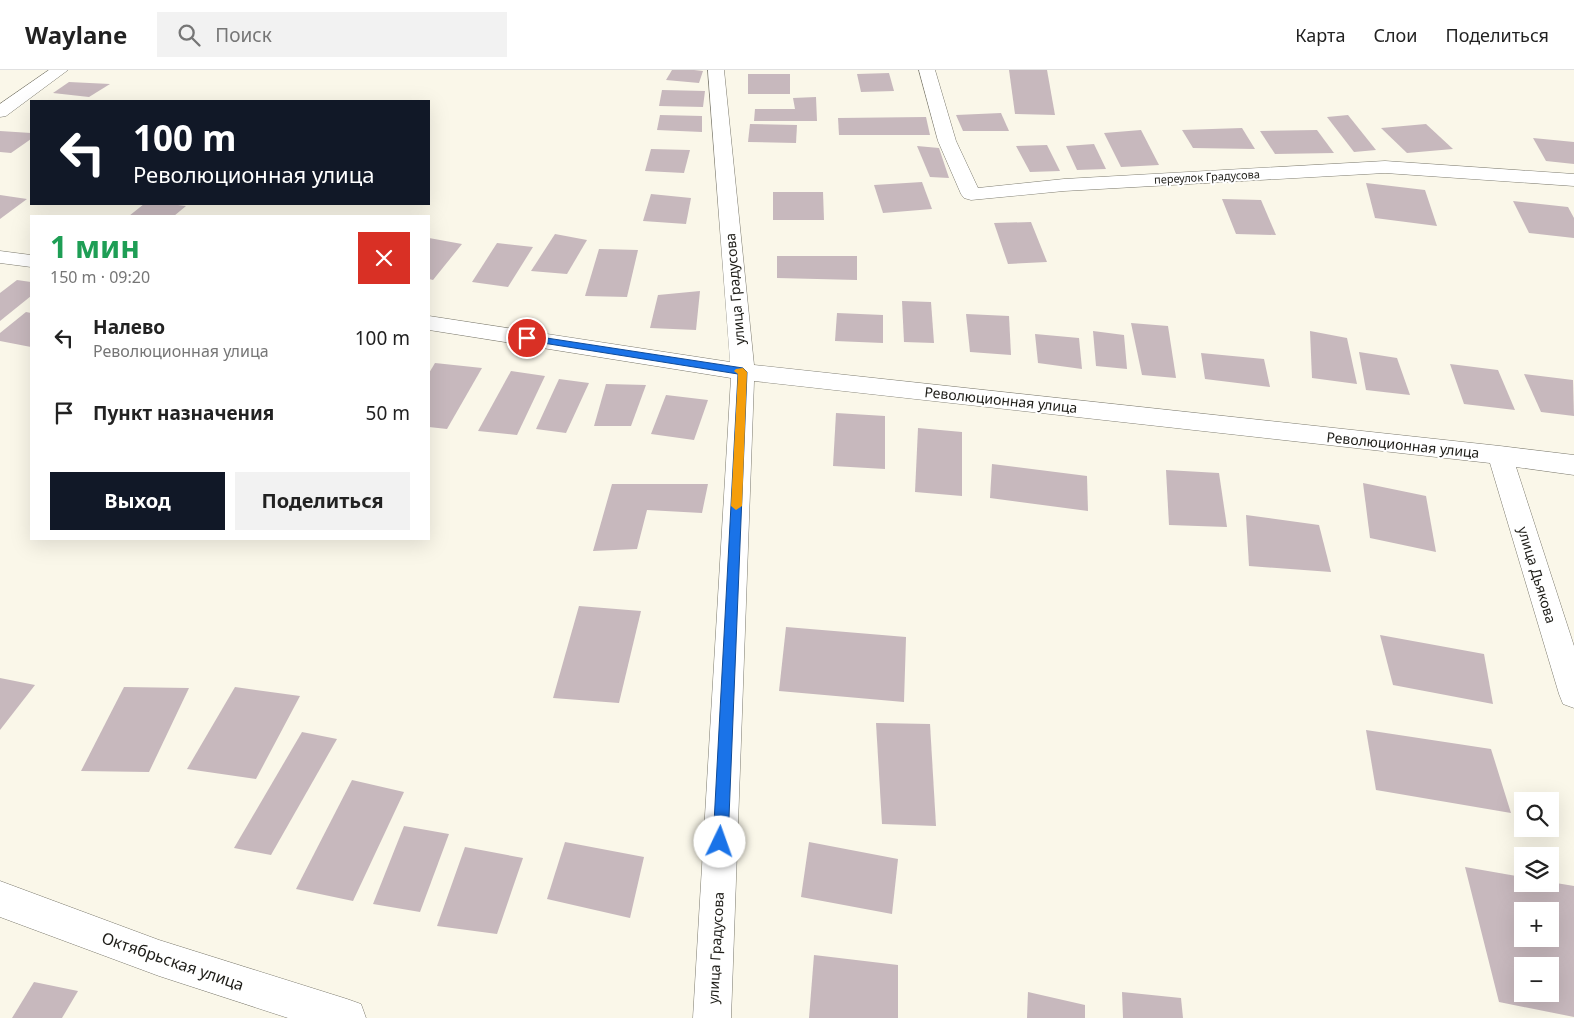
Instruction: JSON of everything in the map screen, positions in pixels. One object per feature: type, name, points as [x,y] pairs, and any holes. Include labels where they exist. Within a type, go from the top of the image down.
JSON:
[{"type":"street","points":[[0,112],[60,70]]},
{"type":"street","name":"улица Градусова","points":[[712,1018],[743,372],[716,70]]},
{"type":"street","name":"переулок Градусова","points":[[927,70],[947,141],[972,194],[1064,185],[1385,167],[1574,180]]},
{"type":"street","points":[[0,256],[30,261]]},
{"type":"street","name":"Революционная улица","points":[[430,323],[743,372],[1500,455],[1574,465]]},
{"type":"street","name":"улица Дьякова","points":[[1500,455],[1574,694]]},
{"type":"street","name":"Октябрьская улица","points":[[0,899],[159,958],[347,1018]]},
{"type":"building","points":[[672,70],[703,71],[699,83],[666,80]]},
{"type":"building","points":[[1009,70],[1047,70],[1055,115],[1015,114]]},
{"type":"building","points":[[889,73],[894,91],[861,92],[857,74]]},
{"type":"building","points":[[748,74],[790,74],[790,94],[748,94]]},
{"type":"building","points":[[69,82],[110,84],[89,97],[53,93]]},
{"type":"building","points":[[662,90],[705,91],[703,107],[659,106]]},
{"type":"building","points":[[816,97],[817,121],[754,121],[755,109],[795,109],[793,98]]},
{"type":"building","points":[[1001,113],[1009,131],[963,131],[956,115]]},
{"type":"building","points":[[660,115],[702,116],[702,132],[657,130]]},
{"type":"building","points":[[1348,115],[1376,150],[1354,152],[1327,117]]},
{"type":"building","points":[[926,117],[930,135],[839,135],[838,118]]},
{"type":"building","points":[[750,124],[797,125],[796,143],[748,142]]},
{"type":"building","points":[[1426,124],[1453,149],[1407,153],[1381,128]]},
{"type":"building","points":[[1242,128],[1255,149],[1193,148],[1182,130]]},
{"type":"building","points":[[1141,130],[1159,165],[1121,167],[1104,133]]},
{"type":"building","points":[[1317,130],[1334,153],[1275,154],[1260,131]]},
{"type":"building","points":[[0,131],[30,133],[30,140],[11,153],[0,152]]},
{"type":"building","points":[[1533,138],[1574,142],[1574,164],[1546,161]]},
{"type":"building","points":[[1094,144],[1106,169],[1077,170],[1066,146]]},
{"type":"building","points":[[1047,145],[1060,171],[1030,172],[1016,146]]},
{"type":"building","points":[[917,146],[939,148],[949,178],[930,177]]},
{"type":"building","points":[[651,149],[690,150],[684,173],[645,171]]},
{"type":"building","points":[[922,182],[932,209],[883,213],[874,185]]},
{"type":"building","points":[[1366,183],[1425,190],[1437,226],[1375,218]]},
{"type":"building","points":[[773,192],[823,192],[824,220],[773,220]]},
{"type":"building","points":[[651,194],[691,198],[686,224],[643,221]]},
{"type":"building","points":[[0,195],[27,199],[0,219]]},
{"type":"building","points":[[1222,199],[1261,200],[1276,235],[1236,234]]},
{"type":"building","points":[[1513,201],[1568,207],[1574,218],[1574,238],[1529,233]]},
{"type":"building","points":[[143,205],[186,206],[175,215],[130,215]]},
{"type":"building","points":[[1031,222],[1047,262],[1008,264],[994,223]]},
{"type":"building","points":[[555,234],[587,240],[567,274],[531,271]]},
{"type":"building","points":[[430,238],[462,244],[433,280],[430,279]]},
{"type":"building","points":[[497,243],[533,247],[508,287],[472,282]]},
{"type":"building","points":[[599,249],[638,250],[627,297],[585,296]]},
{"type":"building","points":[[777,256],[857,256],[857,280],[777,278]]},
{"type":"building","points":[[17,280],[30,282],[30,297],[0,321],[0,293]]},
{"type":"building","points":[[700,291],[696,330],[650,328],[658,295]]},
{"type":"building","points":[[902,301],[931,302],[934,343],[904,342]]},
{"type":"building","points":[[26,312],[30,313],[30,347],[0,341],[0,333]]},
{"type":"building","points":[[837,313],[883,315],[883,343],[835,341]]},
{"type":"building","points":[[966,314],[1009,316],[1011,355],[970,352]]},
{"type":"building","points":[[1131,323],[1168,326],[1176,378],[1142,375]]},
{"type":"building","points":[[1093,331],[1124,335],[1127,369],[1096,366]]},
{"type":"building","points":[[1310,331],[1347,338],[1357,384],[1312,378]]},
{"type":"building","points":[[1035,334],[1079,338],[1082,369],[1038,363]]},
{"type":"building","points":[[1359,352],[1397,358],[1410,395],[1366,390]]},
{"type":"building","points":[[1201,353],[1264,359],[1270,387],[1205,379]]},
{"type":"building","points":[[435,363],[482,368],[447,429],[430,427],[430,371]]},
{"type":"building","points":[[1450,364],[1498,370],[1515,410],[1464,404]]},
{"type":"building","points":[[511,371],[545,376],[517,435],[478,431]]},
{"type":"building","points":[[1524,374],[1573,380],[1574,416],[1541,412]]},
{"type":"building","points":[[559,379],[589,383],[566,433],[536,429]]},
{"type":"building","points":[[606,384],[646,385],[631,426],[594,426]]},
{"type":"building","points":[[666,395],[708,400],[694,440],[651,434]]},
{"type":"building","points":[[836,413],[885,416],[885,469],[833,466]]},
{"type":"building","points":[[918,428],[962,432],[962,496],[915,492]]},
{"type":"building","points":[[992,464],[1087,476],[1088,511],[990,498]]},
{"type":"building","points":[[1166,470],[1219,473],[1227,527],[1169,525]]},
{"type":"building","points":[[1363,483],[1426,496],[1436,552],[1370,538]]},
{"type":"building","points":[[612,484],[708,484],[702,513],[647,510],[637,549],[593,551]]},
{"type":"building","points":[[1246,515],[1319,525],[1331,572],[1249,566]]},
{"type":"building","points":[[579,606],[641,611],[619,703],[553,698]]},
{"type":"building","points":[[786,627],[906,637],[904,702],[779,691]]},
{"type":"building","points":[[1380,635],[1484,654],[1493,704],[1393,685]]},
{"type":"building","points":[[0,678],[35,685],[0,730]]},
{"type":"building","points":[[124,687],[189,688],[149,772],[81,771]]},
{"type":"building","points":[[235,687],[300,696],[256,779],[187,769]]},
{"type":"building","points":[[876,723],[930,724],[936,826],[882,824]]},
{"type":"building","points":[[1366,730],[1491,749],[1511,813],[1376,790]]},
{"type":"building","points":[[302,732],[337,739],[271,855],[234,848]]},
{"type":"building","points":[[352,780],[404,792],[353,901],[296,889]]},
{"type":"building","points":[[404,826],[449,834],[420,912],[373,904]]},
{"type":"building","points":[[565,842],[644,857],[630,918],[547,899]]},
{"type":"building","points":[[809,842],[898,859],[892,914],[801,897]]},
{"type":"building","points":[[465,847],[523,858],[497,934],[437,926]]},
{"type":"building","points":[[1465,867],[1514,876],[1514,892],[1559,892],[1559,884],[1574,886],[1574,1017],[1499,1002]]},
{"type":"building","points":[[814,955],[898,965],[898,1018],[809,1018]]},
{"type":"building","points":[[34,982],[78,991],[62,1018],[12,1018]]},
{"type":"building","points":[[1028,992],[1085,1005],[1085,1018],[1027,1018]]},
{"type":"building","points":[[1122,992],[1181,998],[1183,1018],[1123,1018]]},
{"type":"slow traffic","points":[[736,506],[743,372],[739,371]]},
{"type":"route","points":[[527,338],[743,372],[720,842]]}]
